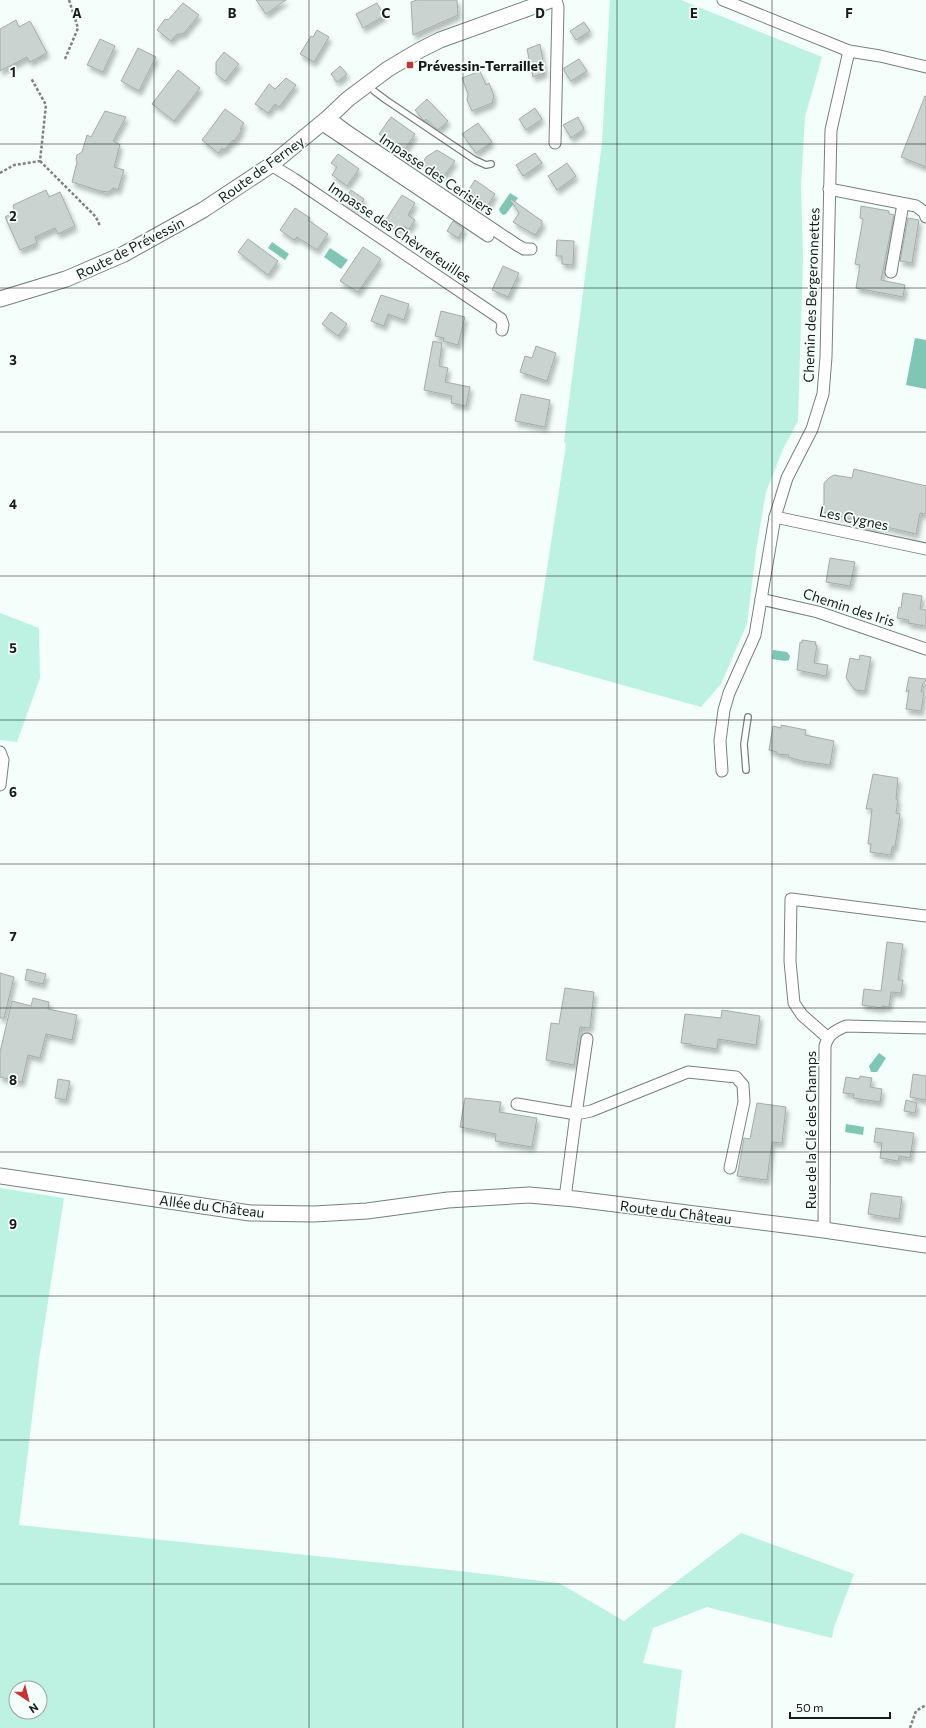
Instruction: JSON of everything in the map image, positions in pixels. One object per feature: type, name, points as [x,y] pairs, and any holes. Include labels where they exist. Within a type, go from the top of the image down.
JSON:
[{"type":"street","name":"Route de Ferney","points":[[192,217],[271,165],[325,121],[348,99],[388,69],[430,44],[551,0]]},
{"type":"street","points":[[555,143],[558,7],[556,0]]},
{"type":"street","points":[[722,0],[849,51],[880,56],[926,67]]},
{"type":"street","name":"Route de Ferney","points":[[325,121],[374,91],[423,57],[463,33]]},
{"type":"street","name":"Chemin des Bergeronnettes","points":[[722,771],[720,741],[724,710],[729,693],[755,635],[775,517],[787,478],[812,429],[823,394],[826,357],[831,130],[849,51]]},
{"type":"street","points":[[325,121],[488,236]]},
{"type":"street","name":"Impasse des Cerisiers","points":[[325,121],[346,130],[517,245],[524,249],[531,249]]},
{"type":"street","name":"Impasse des Chèvrefeuilles","points":[[271,165],[501,318],[504,325],[502,330]]},
{"type":"street","points":[[829,188],[916,206],[924,212],[926,217]]},
{"type":"street","points":[[891,272],[903,204]]},
{"type":"street","name":"Route de Prévessin","points":[[0,299],[87,272],[124,254],[192,217]]},
{"type":"street","name":"Les Cygnes","points":[[775,517],[926,549]]},
{"type":"street","name":"Chemin des Iris","points":[[762,599],[818,612],[926,649]]},
{"type":"street","points":[[0,752],[3,760],[0,785]]},
{"type":"street","points":[[827,1037],[802,1015],[794,1003],[790,961],[791,899],[926,916]]},
{"type":"street","name":"Rue de la Clé des Champs","points":[[824,1230],[826,1220],[825,1046],[827,1037],[836,1030],[846,1026],[926,1028]]},
{"type":"street","points":[[565,1198],[587,1039]]},
{"type":"street","points":[[517,1104],[576,1114],[591,1111],[688,1072],[736,1077],[743,1085],[744,1102],[730,1168]]},
{"type":"street","name":"Allée du Château","points":[[0,1176],[250,1213],[314,1214],[367,1211],[425,1203]]},
{"type":"street","name":"Route du Château","points":[[425,1203],[498,1196],[529,1195],[565,1198],[824,1230],[926,1245]]},
{"type":"lane","points":[[374,91],[475,160],[486,165],[491,164]]},
{"type":"lane","points":[[746,770],[744,744],[748,717]]},
{"type":"path","points":[[64,59],[78,28],[69,0]]},
{"type":"path","points":[[31,78],[46,105],[40,162]]},
{"type":"path","points":[[0,173],[14,165],[40,162]]},
{"type":"path","points":[[40,162],[96,216],[100,226]]},
{"type":"path","points":[[910,1728],[916,1711],[926,1704]]},
{"type":"shaded area","points":[[610,0],[681,0],[822,57],[805,117],[801,186],[803,258],[798,421],[783,449],[766,492],[756,551],[747,624],[721,684],[701,707],[533,660],[566,445],[564,441],[602,143]]},
{"type":"shaded area","points":[[510,193],[518,198],[506,214],[503,215],[499,209]]},
{"type":"shaded area","points":[[272,242],[289,254],[285,260],[268,248]]},
{"type":"shaded area","points":[[330,248],[348,260],[341,269],[324,257]]},
{"type":"shaded area","points":[[915,338],[926,340],[926,389],[906,385]]},
{"type":"shaded area","points":[[0,613],[39,628],[40,678],[17,742],[0,740]]},
{"type":"shaded area","points":[[773,650],[787,652],[790,656],[789,660],[785,661],[772,659]]},
{"type":"shaded area","points":[[879,1053],[886,1058],[877,1072],[871,1072],[869,1066]]},
{"type":"shaded area","points":[[846,1124],[864,1127],[863,1135],[845,1132]]},
{"type":"shaded area","points":[[0,1188],[64,1198],[39,1360],[19,1525],[459,1571],[559,1583],[624,1621],[741,1533],[854,1574],[834,1627],[832,1638],[707,1607],[653,1628],[643,1663],[682,1670],[675,1728],[0,1728]]},
{"type":"building","points":[[256,0],[286,0],[266,14]]},
{"type":"building","points":[[417,0],[457,0],[458,15],[413,35],[411,2]]},
{"type":"building","points":[[183,3],[199,15],[184,33],[176,35],[171,41],[157,30],[165,19],[168,20]]},
{"type":"building","points":[[377,3],[384,16],[363,28],[356,14]]},
{"type":"building","points":[[16,20],[19,27],[30,21],[47,53],[30,62],[27,57],[0,71],[0,29]]},
{"type":"building","points":[[584,22],[590,31],[576,40],[570,31]]},
{"type":"building","points":[[317,30],[329,37],[314,62],[300,54],[311,36],[313,37]]},
{"type":"building","points":[[100,39],[115,46],[103,72],[87,65]]},
{"type":"building","points":[[540,44],[545,73],[533,77],[527,49]]},
{"type":"building","points":[[138,48],[156,57],[139,91],[121,81]]},
{"type":"building","points":[[224,52],[239,64],[225,81],[216,74],[216,62]]},
{"type":"building","points":[[579,59],[587,71],[571,81],[564,71],[564,68]]},
{"type":"building","points":[[340,66],[347,74],[337,82],[331,74]]},
{"type":"building","points":[[178,70],[200,88],[174,121],[152,104]]},
{"type":"building","points":[[480,71],[486,85],[489,83],[494,96],[492,103],[472,111],[467,100],[468,94],[462,78]]},
{"type":"building","points":[[286,78],[296,85],[279,107],[275,104],[268,113],[255,104],[269,84],[275,89]]},
{"type":"building","points":[[926,96],[926,167],[901,157]]},
{"type":"building","points":[[427,99],[448,121],[438,130],[426,119],[424,121],[415,110]]},
{"type":"building","points":[[535,108],[542,119],[526,130],[519,119]]},
{"type":"building","points":[[225,109],[244,123],[240,129],[242,130],[234,141],[233,140],[224,150],[222,148],[218,153],[202,140]]},
{"type":"building","points":[[105,111],[126,117],[113,141],[120,145],[114,167],[124,170],[118,190],[113,188],[108,192],[72,182],[77,162],[77,155],[82,152],[87,135],[91,137]]},
{"type":"building","points":[[391,117],[415,134],[404,151],[379,134]]},
{"type":"building","points":[[578,117],[584,129],[571,138],[563,125]]},
{"type":"building","points":[[478,123],[492,142],[476,153],[462,134]]},
{"type":"building","points":[[437,150],[455,161],[444,176],[432,168],[430,170],[422,164],[426,157]]},
{"type":"building","points":[[535,153],[542,163],[523,176],[516,165]]},
{"type":"building","points":[[338,154],[359,169],[347,186],[332,175],[337,167],[331,163]]},
{"type":"building","points":[[567,163],[576,176],[557,190],[548,176]]},
{"type":"building","points":[[475,180],[495,194],[488,205],[468,191]]},
{"type":"building","points":[[46,190],[49,197],[60,192],[75,226],[58,234],[55,228],[35,237],[37,243],[20,250],[5,217],[14,212],[13,205]]},
{"type":"building","points":[[351,190],[364,199],[358,209],[345,201]]},
{"type":"building","points":[[402,195],[415,203],[408,215],[415,220],[409,229],[403,226],[400,230],[385,221]]},
{"type":"building","points":[[511,199],[542,221],[542,225],[535,235],[513,222],[519,213],[510,200]]},
{"type":"building","points":[[861,206],[889,211],[889,214],[894,215],[881,280],[905,285],[903,297],[856,288],[860,265],[855,264],[863,219],[860,218]]},
{"type":"building","points":[[295,208],[310,218],[308,220],[328,234],[317,250],[297,237],[294,240],[280,230]]},
{"type":"building","points":[[908,218],[919,220],[912,263],[900,261]]},
{"type":"building","points":[[453,221],[464,229],[458,238],[447,231]]},
{"type":"building","points":[[248,239],[278,261],[268,275],[238,252]]},
{"type":"building","points":[[557,240],[574,241],[573,265],[562,264],[562,256],[556,256]]},
{"type":"building","points":[[363,247],[381,259],[358,292],[340,281]]},
{"type":"building","points":[[503,266],[519,273],[508,297],[492,290]]},
{"type":"building","points":[[381,295],[409,304],[404,320],[388,314],[384,326],[371,321]]},
{"type":"building","points":[[441,311],[465,317],[458,345],[443,341],[444,338],[435,336]]},
{"type":"building","points":[[331,312],[347,324],[338,336],[322,324]]},
{"type":"building","points":[[433,341],[442,343],[439,366],[448,368],[445,382],[470,387],[466,406],[451,403],[452,396],[424,390]]},
{"type":"building","points":[[536,346],[556,353],[547,381],[520,372],[525,356],[532,358]]},
{"type":"building","points":[[521,394],[550,400],[545,427],[515,421]]},
{"type":"building","points":[[854,469],[926,486],[926,514],[920,513],[916,534],[882,526],[875,528],[862,525],[856,520],[822,512],[824,503],[824,483],[834,475],[852,478]]},
{"type":"building","points":[[830,558],[855,562],[850,586],[826,582]]},
{"type":"building","points":[[903,593],[922,596],[920,609],[926,610],[926,626],[908,623],[909,620],[897,618],[899,607],[901,608]]},
{"type":"building","points":[[802,640],[816,642],[815,645],[817,645],[814,663],[828,665],[826,676],[797,670],[800,642],[802,643]]},
{"type":"building","points":[[860,655],[871,657],[865,691],[855,690],[846,678],[850,658],[859,660]]},
{"type":"building","points":[[909,677],[926,679],[923,683],[921,692],[924,692],[921,711],[906,709],[909,690],[906,692]]},
{"type":"building","points":[[781,725],[806,730],[805,735],[834,741],[830,765],[802,761],[788,757],[789,755],[777,754],[777,752],[769,750],[773,726],[781,728]]},
{"type":"building","points":[[873,774],[898,778],[896,799],[898,800],[896,813],[900,814],[895,847],[892,847],[891,855],[870,852],[871,844],[868,844],[872,809],[866,809]]},
{"type":"building","points":[[887,942],[903,944],[898,980],[903,980],[901,993],[891,992],[889,1007],[882,1006],[882,1008],[862,1005],[864,989],[881,991]]},
{"type":"building","points":[[27,969],[46,974],[43,984],[25,980]]},
{"type":"building","points":[[0,973],[14,977],[4,1018],[0,1018]]},
{"type":"building","points":[[565,988],[594,992],[590,1028],[580,1027],[574,1065],[546,1060],[551,1023],[559,1024]]},
{"type":"building","points":[[33,998],[49,1002],[48,1009],[77,1015],[72,1040],[46,1034],[40,1058],[28,1055],[22,1082],[0,1077],[0,1052],[12,1001],[31,1006]]},
{"type":"building","points":[[722,1010],[760,1016],[756,1045],[718,1039],[717,1049],[681,1043],[685,1014],[721,1018]]},
{"type":"building","points":[[913,1074],[926,1076],[926,1100],[910,1097]]},
{"type":"building","points":[[860,1076],[872,1078],[870,1087],[882,1089],[880,1102],[853,1098],[854,1094],[843,1093],[846,1077],[859,1079]]},
{"type":"building","points":[[58,1079],[70,1081],[66,1100],[55,1098]]},
{"type":"building","points":[[465,1098],[501,1102],[499,1112],[537,1118],[532,1147],[495,1141],[496,1134],[460,1127]]},
{"type":"building","points":[[906,1100],[917,1103],[915,1113],[904,1111]]},
{"type":"building","points":[[757,1103],[786,1107],[782,1143],[772,1142],[767,1180],[737,1176],[744,1138],[750,1139]]},
{"type":"building","points":[[876,1128],[914,1133],[910,1158],[899,1156],[898,1161],[880,1158],[882,1143],[874,1142]]},
{"type":"building","points":[[871,1193],[902,1197],[899,1219],[868,1214]]},
{"type":"place","name":"Prévessin-Terraillet","points":[[410,65]]}]
